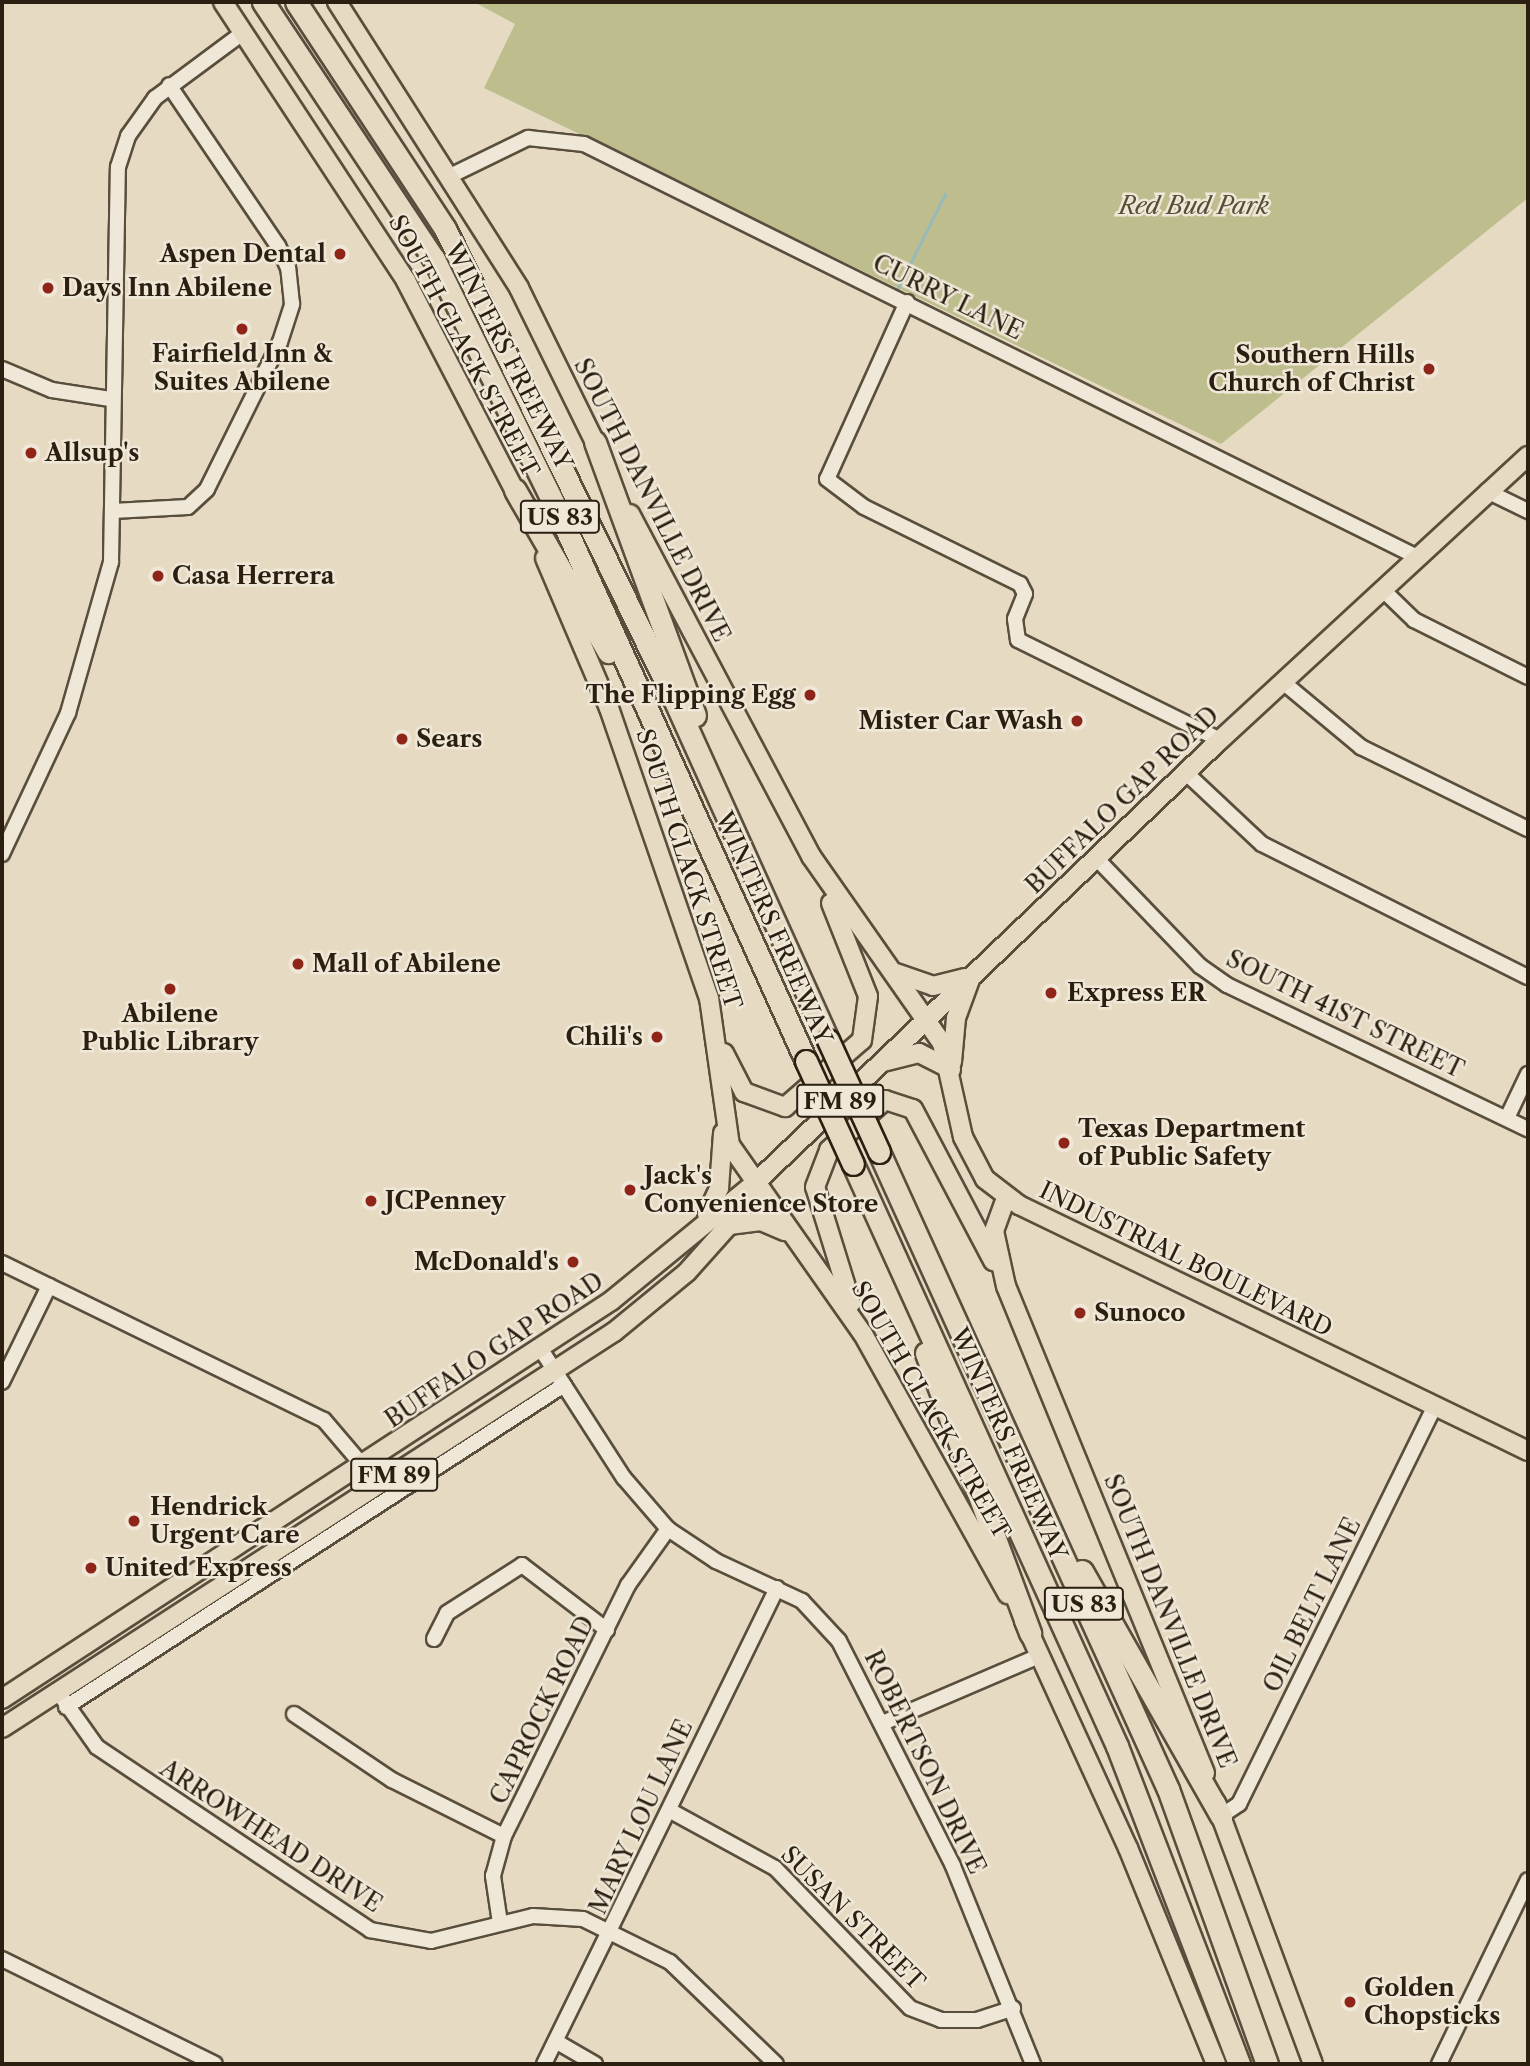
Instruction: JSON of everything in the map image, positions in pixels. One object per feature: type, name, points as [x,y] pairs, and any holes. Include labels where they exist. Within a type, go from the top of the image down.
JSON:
[{"type":"highway","name":"WINTERS FREEWAY","points":[[264,2],[434,259],[566,529],[1117,1746],[1239,2064]]},
{"type":"highway","name":"WINTERS FREEWAY","points":[[296,2],[445,229],[758,888],[1168,1788],[1268,2064]]},
{"type":"highway","points":[[595,442],[758,888]]},
{"type":"highway","points":[[515,490],[666,754]]},
{"type":"highway","points":[[878,1219],[1030,1633]]},
{"type":"highway","points":[[1028,1481],[1221,1816]]},
{"type":"main road","name":"SOUTH CLACK STREET","points":[[223,2],[406,281],[515,490],[609,708],[717,1030],[724,1122],[754,1184],[863,1334],[1030,1633],[1216,2064]]},
{"type":"main road","name":"SOUTH DANVILLE DRIVE","points":[[337,2],[452,175],[519,288],[595,442],[811,856],[885,965],[925,1017]]},
{"type":"main road","name":"BUFFALO GAP ROAD","points":[[2,1699],[542,1351],[703,1220],[754,1184],[925,1017],[1097,859],[1185,772],[1528,456]]},
{"type":"main road","points":[[717,1030],[744,1092],[785,1107],[862,1040],[868,996],[811,856]]},
{"type":"main road","points":[[885,965],[906,980],[933,986],[970,976]]},
{"type":"main road","points":[[878,1063],[919,1053],[951,1069],[956,1018],[970,976]]},
{"type":"main road","name":"INDUSTRIAL BOULEVARD","points":[[925,1017],[951,1069],[967,1149],[985,1179],[1006,1198],[1528,1451]]},
{"type":"main road","points":[[863,1334],[824,1229],[815,1187],[830,1150],[885,1100],[907,1103],[919,1117],[1006,1286]]},
{"type":"main road","points":[[703,1220],[719,1188],[724,1122]]},
{"type":"main road","name":"BUFFALO GAP ROAD","points":[[2,1728],[62,1699],[354,1501],[559,1378],[643,1310],[729,1226],[754,1184]]},
{"type":"main road","name":"SOUTH DANVILLE DRIVE","points":[[1006,1198],[993,1231],[1006,1286],[1221,1816],[1313,2064]]},
{"type":"main road","points":[[729,1226],[761,1221],[790,1234]]},
{"type":"main road","points":[[354,1501],[366,1484],[364,1467]]},
{"type":"street","points":[[2,854],[55,744],[91,645],[111,562],[113,511],[110,399],[118,167],[128,136],[169,85],[244,32]]},
{"type":"street","points":[[113,511],[188,507],[207,489],[280,342],[292,304],[278,246],[169,85]]},
{"type":"street","name":"CURRY LANE","points":[[452,175],[528,138],[584,144],[1417,557]]},
{"type":"street","points":[[907,302],[827,480],[864,507],[1020,584],[1025,594],[1016,619],[1018,640],[1220,740]]},
{"type":"street","points":[[2,369],[51,390],[110,399]]},
{"type":"street","points":[[1488,491],[1528,510]]},
{"type":"street","points":[[1382,589],[1414,620],[1528,677]]},
{"type":"street","points":[[1283,682],[1361,747],[1528,830]]},
{"type":"street","points":[[1185,772],[1262,844],[1528,977]]},
{"type":"street","name":"SOUTH 41ST STREET","points":[[1097,859],[1200,966],[1227,985],[1528,1129]]},
{"type":"street","points":[[1507,1118],[1528,1074]]},
{"type":"street","points":[[2,1264],[324,1420],[364,1467]]},
{"type":"street","points":[[2,1382],[49,1286]]},
{"type":"street","name":"ROBERTSON DRIVE","points":[[542,1351],[624,1478],[667,1529],[802,1601],[839,1641],[885,1722],[1013,2008],[1033,2064]]},
{"type":"street","points":[[62,1699],[559,1378]]},
{"type":"street","name":"OIL BELT LANE","points":[[1221,1816],[1239,1804],[1434,1406]]},
{"type":"street","name":"CAPROCK ROAD","points":[[500,1923],[493,1876],[504,1836],[607,1630],[667,1529]]},
{"type":"street","points":[[434,1639],[447,1613],[522,1565],[607,1630]]},
{"type":"street","name":"MARY LOU LANE","points":[[544,2064],[612,1932],[777,1588]]},
{"type":"street","points":[[885,1722],[1041,1655]]},
{"type":"street","name":"ARROWHEAD DRIVE","points":[[62,1699],[97,1747],[370,1930],[422,1941],[500,1923],[558,1915],[612,1932],[694,1979],[776,2064]]},
{"type":"street","points":[[294,1714],[392,1780],[504,1836]]},
{"type":"street","name":"SUSAN STREET","points":[[669,1811],[775,1868],[910,2008],[941,2020],[977,2020],[1013,2008]]},
{"type":"street","points":[[1439,2064],[1528,1880]]},
{"type":"street","points":[[2,1959],[215,2064]]},
{"type":"street","points":[[556,2042],[595,2064]]},
{"type":"green space","name":"Red Bud Park","points":[[474,2],[1528,2],[1528,198],[1221,444],[484,88],[515,24]]},
{"type":"waterway","points":[[897,290],[945,194]]},
{"type":"place","name":"Aspen Dental","points":[[340,254]]},
{"type":"place","name":"Days Inn Abilene","points":[[48,288]]},
{"type":"place","name":"Fairfield Inn & Suites Abilene","points":[[242,329]]},
{"type":"place","name":"Southern Hills Church of Christ","points":[[1429,369]]},
{"type":"place","name":"Allsup's","points":[[31,453]]},
{"type":"place","name":"Casa Herrera","points":[[158,576]]},
{"type":"place","name":"The Flipping Egg","points":[[810,695]]},
{"type":"place","name":"Mister Car Wash","points":[[1077,721]]},
{"type":"place","name":"Sears","points":[[402,739]]},
{"type":"place","name":"Mall of Abilene","points":[[298,964]]},
{"type":"place","name":"Abilene Public Library","points":[[170,989]]},
{"type":"place","name":"Express ER","points":[[1051,993]]},
{"type":"place","name":"Chili's","points":[[657,1037]]},
{"type":"place","name":"Texas Department of Public Safety","points":[[1064,1143]]},
{"type":"place","name":"Jack's Convenience Store","points":[[630,1190]]},
{"type":"place","name":"JCPenney","points":[[371,1201]]},
{"type":"place","name":"McDonald's","points":[[573,1262]]},
{"type":"place","name":"Sunoco","points":[[1080,1313]]},
{"type":"place","name":"Hendrick Urgent Care","points":[[134,1521]]},
{"type":"place","name":"United Express","points":[[91,1568]]},
{"type":"place","name":"Golden Chopsticks","points":[[1350,2002]]}]
